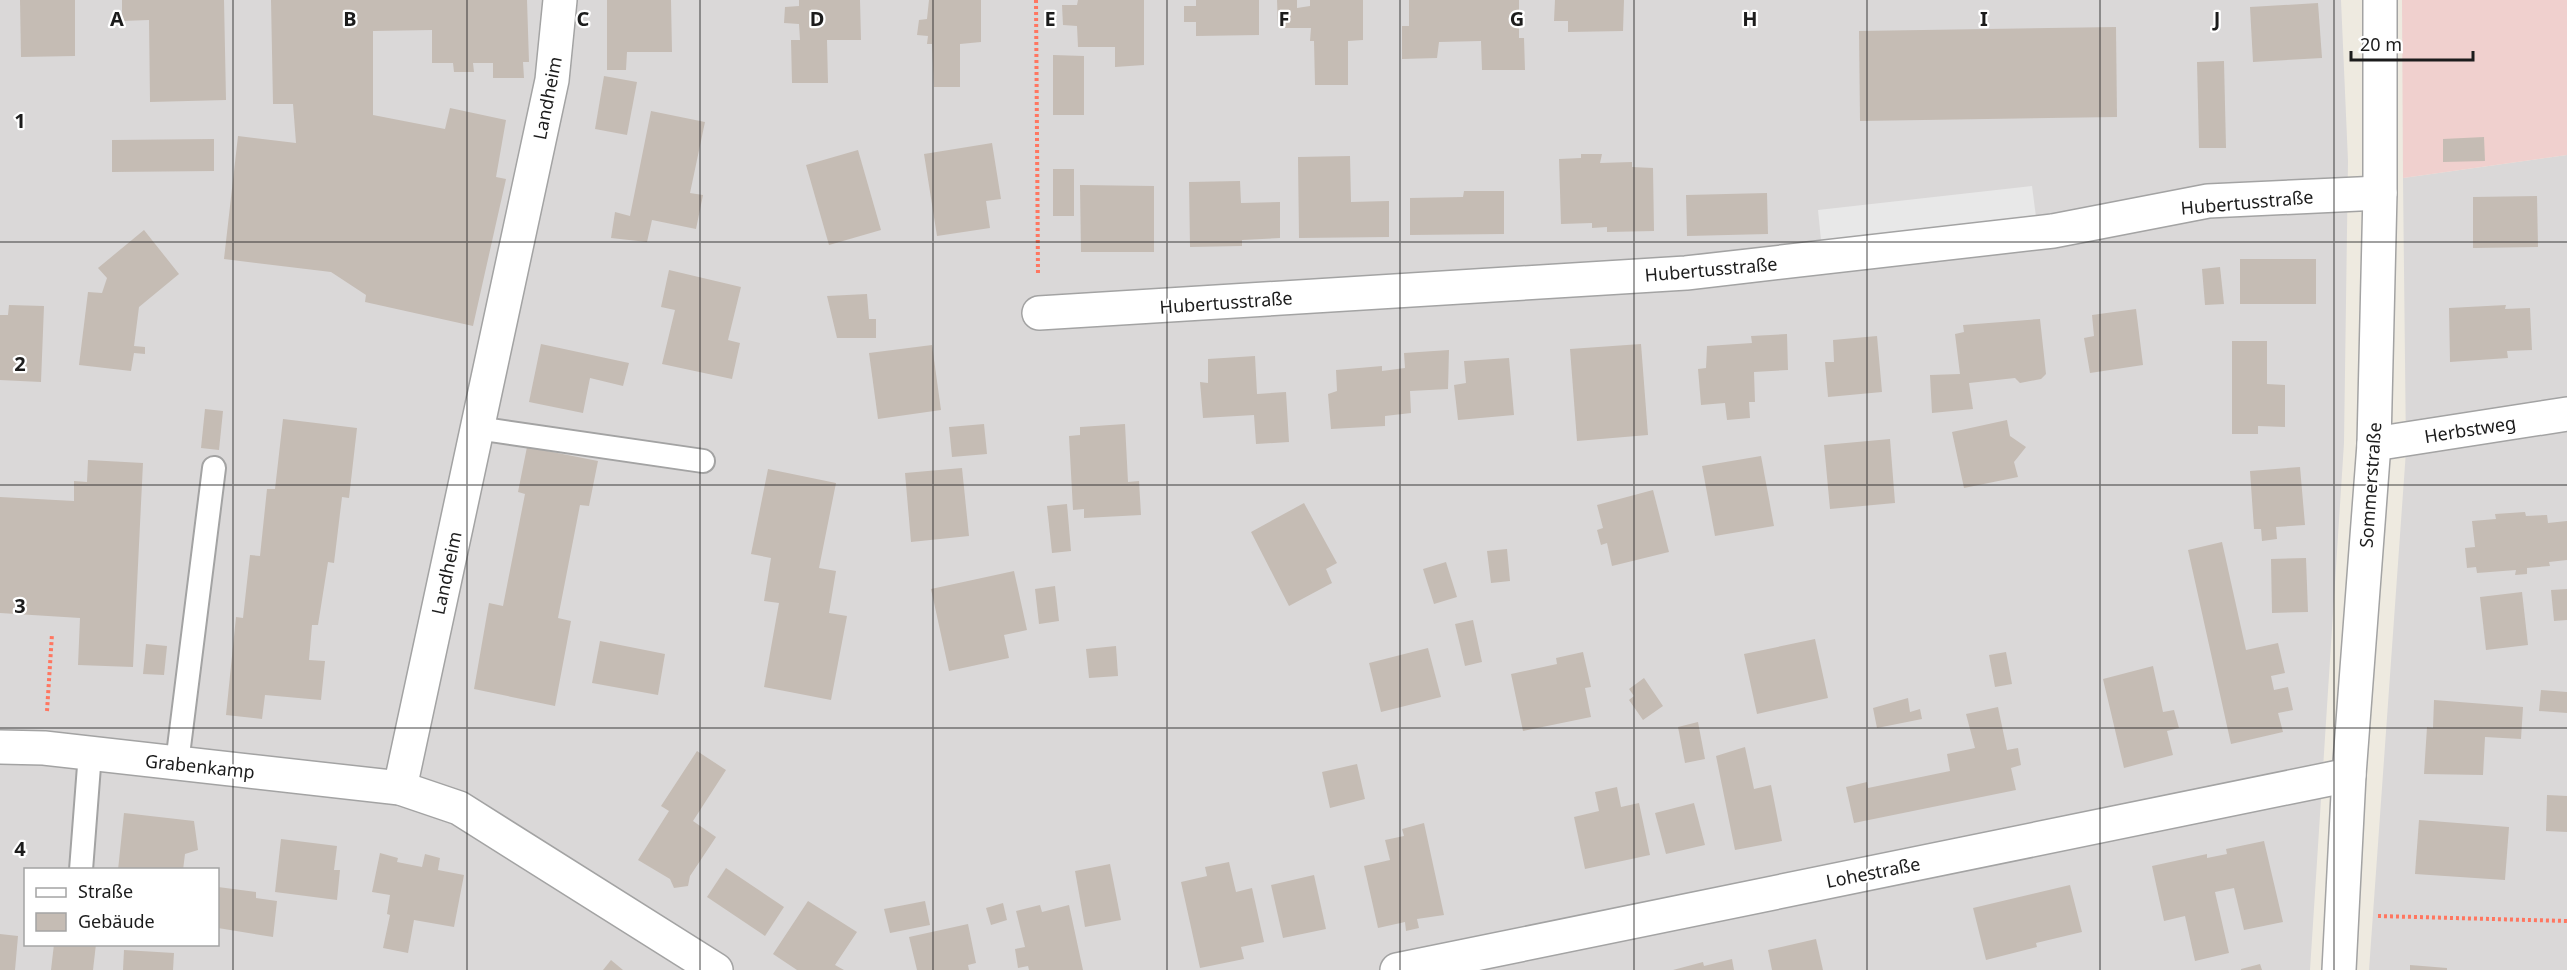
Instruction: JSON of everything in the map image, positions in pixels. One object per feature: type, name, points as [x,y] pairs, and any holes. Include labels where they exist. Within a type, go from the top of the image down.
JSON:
[{"type":"street","name":"Landheim","points":[[400,788],[552,80],[560,0]]},
{"type":"street","name":"Sommerstraße","points":[[2339,970],[2349,775],[2374,444],[2380,193],[2380,0]]},
{"type":"street","name":"Hubertusstraße","points":[[1039,313],[1686,273],[2053,231],[2208,201],[2380,193]]},
{"type":"street","name":"Herbstweg","points":[[2374,444],[2567,414]]},
{"type":"street","name":"Grabenkamp","points":[[0,747],[44,748],[400,788]]},
{"type":"street","name":"Lohestraße","points":[[1397,970],[2349,775]]},
{"type":"street","points":[[400,788],[459,808],[716,970]]},
{"type":"lane","points":[[477,428],[703,461]]},
{"type":"lane","points":[[177,763],[214,468]]},
{"type":"lane","points":[[81,868],[90,753]]},
{"type":"path","points":[[1036,0],[1039,313]]},
{"type":"path","points":[[44,748],[52,634]]},
{"type":"path","points":[[2342,915],[2567,921]]},
{"type":"shaded area","points":[[0,0],[2341,0],[2348,161],[2344,443],[2310,970],[0,970]]},
{"type":"shaded area","points":[[2402,0],[2567,0],[2567,155],[2403,178]]},
{"type":"shaded area","points":[[2567,155],[2567,970],[2369,970],[2406,451],[2403,178]]},
{"type":"shaded area","points":[[2032,186],[2036,217],[1821,240],[1818,210]]},
{"type":"building","points":[[20,0],[75,0],[75,56],[21,57]]},
{"type":"building","points":[[122,0],[224,0],[226,100],[150,102],[149,20],[122,21]]},
{"type":"building","points":[[271,0],[527,0],[529,62],[523,62],[524,78],[493,78],[493,63],[473,63],[474,72],[454,72],[453,63],[432,63],[432,30],[373,31],[373,115],[445,129],[450,108],[506,120],[496,177],[506,179],[473,326],[365,302],[366,295],[331,272],[224,259],[238,136],[296,143],[293,104],[273,104]]},
{"type":"building","points":[[607,0],[671,0],[672,52],[627,52],[626,70],[607,70]]},
{"type":"building","points":[[799,0],[860,0],[861,40],[827,40],[828,83],[792,83],[791,40],[800,40],[799,24],[784,23],[785,7],[799,6]]},
{"type":"building","points":[[929,0],[981,0],[981,42],[960,44],[960,87],[934,87],[932,44],[927,44],[928,36],[917,35],[919,20],[927,19]]},
{"type":"building","points":[[1078,0],[1144,0],[1144,65],[1115,67],[1115,47],[1078,47],[1077,26],[1063,25],[1062,5],[1077,5]]},
{"type":"building","points":[[1196,0],[1259,0],[1259,35],[1196,36],[1196,22],[1184,22],[1184,6],[1196,6]]},
{"type":"building","points":[[1277,0],[1297,0],[1297,8],[1310,6],[1310,0],[1363,0],[1363,40],[1348,41],[1348,85],[1315,85],[1314,41],[1310,41],[1311,28],[1278,28]]},
{"type":"building","points":[[1409,0],[1519,0],[1519,38],[1524,38],[1525,70],[1482,70],[1481,41],[1439,42],[1437,58],[1402,59],[1402,26],[1409,26]]},
{"type":"building","points":[[1555,0],[1624,0],[1623,31],[1568,32],[1568,21],[1554,21]]},
{"type":"building","points":[[2318,3],[2322,58],[2253,62],[2250,7]]},
{"type":"building","points":[[2116,27],[2117,117],[1860,121],[1859,31]]},
{"type":"building","points":[[1053,55],[1084,56],[1084,115],[1053,115]]},
{"type":"building","points":[[2224,61],[2226,148],[2199,148],[2197,62]]},
{"type":"building","points":[[604,76],[637,82],[627,135],[595,129]]},
{"type":"building","points":[[651,111],[705,122],[690,193],[703,195],[696,229],[652,220],[647,242],[611,238],[615,212],[630,216]]},
{"type":"building","points":[[2484,137],[2485,161],[2443,162],[2443,139]]},
{"type":"building","points":[[214,139],[214,171],[112,172],[112,140]]},
{"type":"building","points":[[992,143],[1001,199],[986,201],[990,228],[937,236],[924,154]]},
{"type":"building","points":[[858,150],[881,230],[829,245],[806,165]]},
{"type":"building","points":[[1581,154],[1602,154],[1600,163],[1632,162],[1632,167],[1653,168],[1654,231],[1607,232],[1607,227],[1592,228],[1592,223],[1561,224],[1559,159],[1581,158]]},
{"type":"building","points":[[1350,156],[1351,202],[1389,201],[1389,237],[1299,238],[1298,157]]},
{"type":"building","points":[[1053,169],[1074,169],[1074,216],[1053,216]]},
{"type":"building","points":[[1240,181],[1241,203],[1280,202],[1280,238],[1242,240],[1242,246],[1190,247],[1189,182]]},
{"type":"building","points":[[1080,185],[1154,186],[1154,252],[1081,252]]},
{"type":"building","points":[[1464,191],[1504,191],[1504,234],[1410,235],[1410,198],[1463,197]]},
{"type":"building","points":[[1767,193],[1768,234],[1687,236],[1686,195]]},
{"type":"building","points":[[2537,196],[2538,247],[2473,248],[2473,197]]},
{"type":"building","points":[[144,230],[179,274],[139,307],[134,346],[145,347],[145,354],[134,353],[131,371],[79,365],[88,292],[102,293],[107,278],[98,268]]},
{"type":"building","points":[[2240,259],[2316,259],[2316,304],[2240,304]]},
{"type":"building","points":[[2220,267],[2224,304],[2205,305],[2202,269]]},
{"type":"building","points":[[669,270],[741,287],[728,340],[740,343],[732,379],[662,364],[675,310],[661,307]]},
{"type":"building","points":[[867,294],[869,319],[876,319],[876,338],[837,338],[827,296]]},
{"type":"building","points":[[9,305],[44,306],[41,382],[0,380],[0,315],[8,315]]},
{"type":"building","points":[[2506,305],[2505,309],[2530,308],[2532,350],[2507,351],[2508,358],[2450,362],[2449,308]]},
{"type":"building","points":[[2136,309],[2143,365],[2090,373],[2084,338],[2094,336],[2092,315]]},
{"type":"building","points":[[2040,319],[2046,374],[2041,379],[2020,383],[2015,378],[1969,383],[1973,409],[1932,413],[1930,375],[1960,374],[1955,334],[1964,332],[1963,325]]},
{"type":"building","points":[[1787,334],[1788,370],[1754,372],[1755,402],[1749,402],[1750,418],[1727,420],[1725,403],[1701,405],[1698,369],[1706,368],[1707,346],[1752,343],[1751,336]]},
{"type":"building","points":[[1877,336],[1882,392],[1828,397],[1825,362],[1834,362],[1833,340]]},
{"type":"building","points":[[2232,341],[2267,341],[2267,384],[2285,385],[2285,427],[2258,426],[2258,434],[2232,434]]},
{"type":"building","points":[[541,344],[629,363],[623,386],[590,378],[583,413],[529,402]]},
{"type":"building","points":[[1641,344],[1648,435],[1577,441],[1570,349]]},
{"type":"building","points":[[932,345],[941,410],[878,419],[869,353]]},
{"type":"building","points":[[1449,350],[1448,389],[1410,391],[1411,413],[1385,416],[1385,426],[1331,429],[1328,394],[1337,391],[1336,370],[1382,366],[1382,371],[1405,368],[1404,353]]},
{"type":"building","points":[[1255,356],[1257,394],[1286,392],[1289,442],[1256,444],[1254,415],[1203,418],[1200,382],[1208,383],[1208,359]]},
{"type":"building","points":[[1509,358],[1514,415],[1458,420],[1454,385],[1466,383],[1464,361]]},
{"type":"building","points":[[205,409],[223,411],[219,450],[201,448]]},
{"type":"building","points":[[283,419],[357,428],[349,498],[342,497],[334,563],[328,562],[318,625],[312,625],[309,660],[325,661],[321,700],[265,695],[262,719],[226,715],[236,617],[243,618],[250,555],[260,556],[267,489],[275,489]]},
{"type":"building","points":[[2007,420],[2010,436],[2026,447],[2014,462],[2018,477],[1964,488],[1952,432]]},
{"type":"building","points":[[984,424],[987,454],[952,457],[949,427]]},
{"type":"building","points":[[1125,424],[1128,482],[1139,481],[1141,515],[1084,518],[1084,509],[1073,510],[1069,436],[1080,435],[1080,427]]},
{"type":"building","points":[[1890,439],[1895,503],[1830,509],[1824,445]]},
{"type":"building","points":[[527,447],[598,461],[589,506],[580,505],[558,618],[571,621],[555,706],[474,689],[489,603],[503,606],[525,494],[518,492]]},
{"type":"building","points":[[1761,456],[1774,526],[1715,536],[1702,466]]},
{"type":"building","points":[[88,460],[143,463],[133,667],[78,665],[80,618],[0,613],[0,497],[74,501],[74,481],[87,482]]},
{"type":"building","points":[[2300,467],[2305,525],[2276,527],[2277,539],[2262,541],[2261,529],[2254,529],[2250,471]]},
{"type":"building","points":[[962,468],[969,536],[911,542],[905,473]]},
{"type":"building","points":[[768,469],[836,483],[819,568],[836,571],[829,613],[847,616],[831,700],[764,687],[779,603],[764,601],[771,558],[751,554]]},
{"type":"building","points":[[1653,490],[1669,552],[1612,566],[1607,543],[1601,545],[1597,530],[1603,528],[1597,505]]},
{"type":"building","points":[[1304,503],[1337,563],[1326,569],[1332,583],[1289,606],[1251,532]]},
{"type":"building","points":[[1067,504],[1071,551],[1052,553],[1047,506]]},
{"type":"building","points":[[2525,512],[2526,516],[2547,515],[2548,523],[2567,521],[2567,560],[2549,562],[2550,566],[2527,568],[2527,574],[2515,575],[2516,570],[2477,573],[2476,567],[2467,568],[2465,548],[2475,547],[2472,521],[2496,519],[2495,514]]},
{"type":"building","points":[[2222,542],[2246,650],[2278,643],[2285,673],[2271,676],[2274,690],[2288,687],[2293,710],[2278,713],[2283,732],[2231,744],[2188,550]]},
{"type":"building","points":[[1507,549],[1510,581],[1491,583],[1487,551]]},
{"type":"building","points":[[2306,558],[2308,612],[2272,613],[2271,559]]},
{"type":"building","points":[[1446,562],[1457,597],[1434,604],[1423,569]]},
{"type":"building","points":[[1014,571],[1027,630],[1004,635],[1009,658],[949,671],[931,589]]},
{"type":"building","points":[[1055,586],[1059,621],[1039,624],[1035,589]]},
{"type":"building","points":[[2567,589],[2567,620],[2554,621],[2551,590]]},
{"type":"building","points":[[2522,592],[2528,645],[2486,650],[2480,597]]},
{"type":"building","points":[[1473,620],[1482,662],[1465,666],[1455,624]]},
{"type":"building","points":[[1815,639],[1828,698],[1757,714],[1744,654]]},
{"type":"building","points":[[600,641],[665,654],[658,695],[592,683]]},
{"type":"building","points":[[146,644],[167,646],[164,675],[143,674]]},
{"type":"building","points":[[1116,646],[1118,676],[1089,678],[1086,649]]},
{"type":"building","points":[[1428,648],[1441,697],[1381,712],[1369,663]]},
{"type":"building","points":[[1583,652],[1591,687],[1585,688],[1591,717],[1523,731],[1511,674],[1557,664],[1556,658]]},
{"type":"building","points":[[2006,652],[2012,684],[1995,687],[1989,655]]},
{"type":"building","points":[[2153,666],[2163,712],[2174,710],[2179,728],[2167,731],[2173,755],[2124,768],[2103,679]]},
{"type":"building","points":[[1644,678],[1663,706],[1643,720],[1629,700],[1634,696],[1629,689]]},
{"type":"building","points":[[2541,690],[2567,692],[2567,713],[2539,711]]},
{"type":"building","points":[[1908,698],[1910,712],[1920,709],[1922,719],[1877,728],[1873,708]]},
{"type":"building","points":[[2434,700],[2523,707],[2521,739],[2485,737],[2483,775],[2424,774],[2427,727],[2433,728]]},
{"type":"building","points":[[1998,707],[2007,750],[2018,748],[2021,765],[2011,768],[2016,790],[1854,823],[1846,787],[1867,782],[1868,788],[1950,771],[1947,754],[1975,748],[1966,714]]},
{"type":"building","points":[[1698,722],[1705,759],[1685,763],[1678,727]]},
{"type":"building","points":[[1745,747],[1754,789],[1771,785],[1782,841],[1735,850],[1716,756]]},
{"type":"building","points":[[697,751],[726,770],[693,821],[716,837],[690,876],[688,886],[674,888],[670,879],[638,860],[669,811],[661,806]]},
{"type":"building","points":[[1357,764],[1365,799],[1330,808],[1322,772]]},
{"type":"building","points":[[1617,787],[1621,807],[1639,803],[1650,855],[1585,869],[1574,817],[1599,811],[1595,792]]},
{"type":"building","points":[[2547,795],[2567,796],[2567,832],[2546,831]]},
{"type":"building","points":[[1694,803],[1705,845],[1666,854],[1655,813]]},
{"type":"building","points":[[124,813],[194,821],[198,850],[185,854],[183,868],[118,868]]},
{"type":"building","points":[[2419,820],[2509,827],[2505,880],[2415,874]]},
{"type":"building","points":[[1424,823],[1444,915],[1417,919],[1419,928],[1406,931],[1405,922],[1378,928],[1364,866],[1390,860],[1385,840],[1404,836],[1402,829]]},
{"type":"building","points":[[281,839],[337,846],[334,870],[340,870],[337,900],[275,892]]},
{"type":"building","points":[[2264,841],[2283,922],[2244,930],[2234,888],[2215,892],[2229,953],[2195,961],[2185,916],[2164,921],[2152,866],[2207,854],[2207,858],[2227,854],[2226,849]]},
{"type":"building","points":[[380,853],[398,858],[397,862],[422,867],[425,854],[440,858],[438,870],[464,875],[454,927],[414,920],[408,953],[383,948],[390,915],[387,914],[390,895],[372,892]]},
{"type":"building","points":[[1229,862],[1236,892],[1252,888],[1264,942],[1241,947],[1244,959],[1200,968],[1181,882],[1207,876],[1205,867]]},
{"type":"building","points":[[1110,864],[1121,920],[1085,927],[1075,871]]},
{"type":"building","points":[[726,868],[784,907],[765,936],[707,897]]},
{"type":"building","points":[[1314,875],[1326,929],[1283,938],[1271,885]]},
{"type":"building","points":[[2070,885],[2082,932],[2036,943],[2037,947],[1986,960],[1973,908]]},
{"type":"building","points":[[219,887],[256,892],[256,898],[277,901],[273,937],[219,928]]},
{"type":"building","points":[[808,901],[857,932],[835,965],[844,970],[797,970],[773,954]]},
{"type":"building","points":[[925,901],[930,925],[890,933],[884,909]]},
{"type":"building","points":[[1003,903],[1007,920],[991,925],[986,908]]},
{"type":"building","points":[[1040,905],[1042,912],[1069,905],[1083,970],[1029,970],[1028,966],[1018,968],[1015,949],[1025,947],[1016,911]]},
{"type":"building","points":[[968,924],[976,963],[968,965],[969,970],[917,970],[909,937]]},
{"type":"building","points":[[0,934],[18,936],[15,970],[0,970]]},
{"type":"building","points":[[1816,939],[1823,970],[1772,970],[1768,950]]},
{"type":"building","points":[[54,946],[96,946],[93,970],[51,970]]},
{"type":"building","points":[[124,950],[174,953],[173,970],[123,970]]},
{"type":"building","points":[[1732,959],[1734,970],[1673,970],[1703,962],[1704,966]]},
{"type":"building","points":[[611,960],[623,970],[603,970]]},
{"type":"building","points":[[2260,964],[2262,970],[2241,970],[2241,969]]},
{"type":"building","points":[[2410,965],[2447,968],[2447,970],[2410,970]]}]
